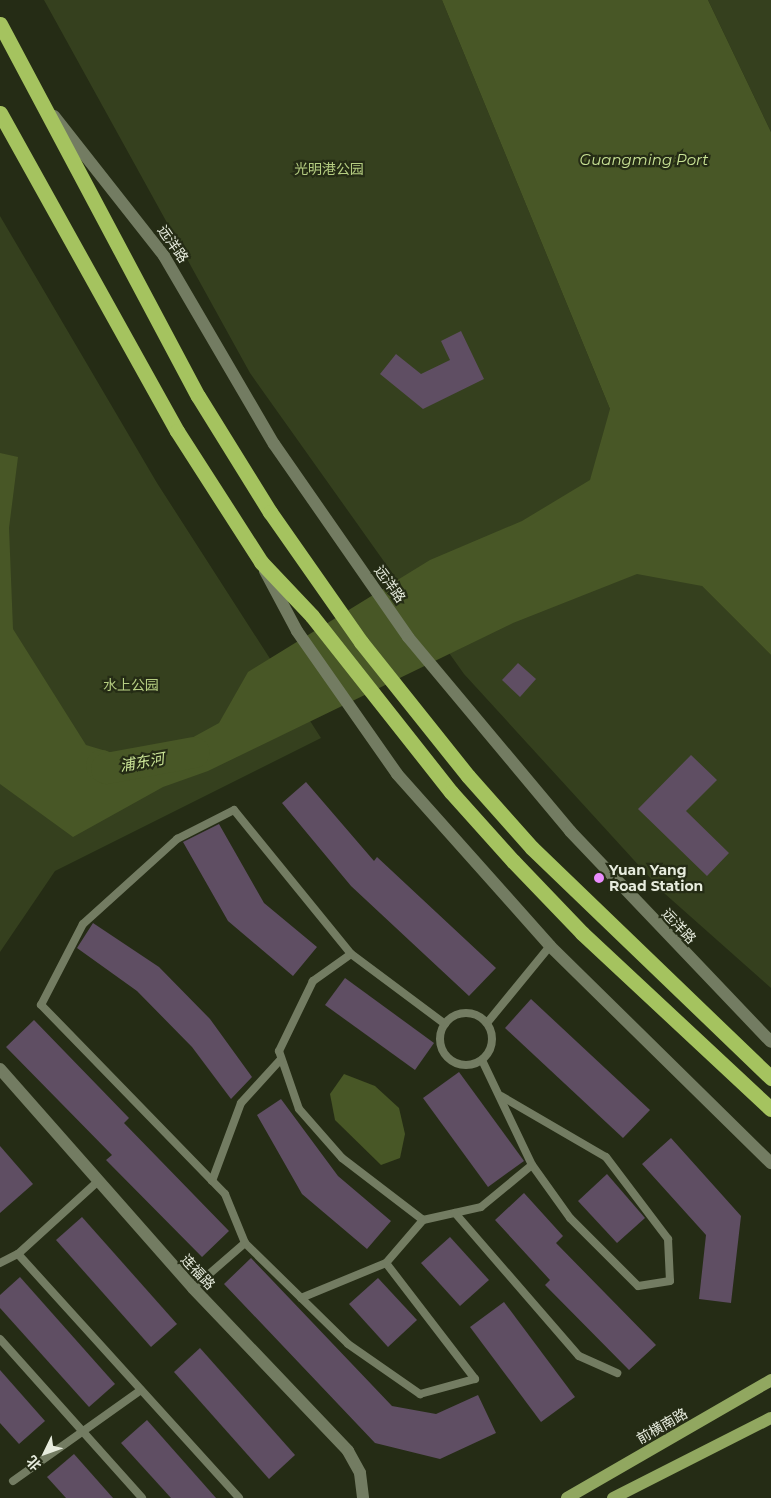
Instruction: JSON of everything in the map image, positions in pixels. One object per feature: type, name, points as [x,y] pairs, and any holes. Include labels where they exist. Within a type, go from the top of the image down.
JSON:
[{"type":"highway","name":"远洋路","points":[[0,24],[198,396],[334,603],[415,711],[532,848],[771,1078]]},
{"type":"highway","points":[[0,113],[177,431],[260,562],[312,616],[451,792],[513,861],[588,939],[771,1109]]},
{"type":"main road","name":"远洋路","points":[[42,100],[164,256],[274,444],[369,584],[441,679],[570,831],[771,1042]]},
{"type":"main road","points":[[260,562],[297,631],[363,730],[447,833],[550,946],[771,1163]]},
{"type":"main road","name":"连福路","points":[[0,1069],[97,1182],[193,1288],[348,1452],[360,1473],[363,1498]]},
{"type":"main road","name":"前横南路","points":[[567,1498],[771,1380]]},
{"type":"main road","points":[[614,1498],[771,1418]]},
{"type":"lane","points":[[386,1263],[475,1380],[420,1394],[348,1344],[245,1243],[224,1194],[41,1005],[83,924],[176,839],[234,810],[351,954],[445,1024]]},
{"type":"lane","points":[[487,1022],[550,946]]},
{"type":"lane","points":[[351,954],[313,981],[278,1051],[299,1109],[342,1158],[423,1220]]},
{"type":"lane","points":[[465,1012],[487,1022],[492,1047],[482,1060],[466,1065],[451,1060],[441,1047],[445,1024],[465,1012]]},
{"type":"lane","points":[[212,1182],[241,1103],[281,1059]]},
{"type":"lane","points":[[482,1060],[501,1096],[532,1166],[570,1218],[638,1286],[670,1281],[668,1239],[606,1156],[501,1096]]},
{"type":"lane","points":[[301,1298],[386,1263],[423,1220],[481,1207],[532,1166]]},
{"type":"lane","points":[[0,1263],[18,1254],[97,1182]]},
{"type":"lane","points":[[454,1213],[579,1356],[617,1373]]},
{"type":"lane","points":[[193,1288],[245,1243]]},
{"type":"lane","points":[[18,1254],[239,1498]]},
{"type":"lane","points":[[0,1339],[142,1498]]},
{"type":"lane","points":[[14,1481],[84,1433],[141,1390]]},
{"type":"green space","name":"光明港公园","points":[[44,0],[442,0],[610,409],[702,586],[771,655],[771,988],[664,893],[464,674],[250,373]]},
{"type":"green space","points":[[708,0],[771,0],[771,132]]},
{"type":"green space","name":"水上公园","points":[[0,216],[157,483],[321,738],[55,871],[0,952]]},
{"type":"water","name":"Guangming Port","points":[[442,0],[708,0],[771,132],[771,655],[702,586],[637,574],[513,623],[208,771],[163,787],[73,837],[0,784],[0,453],[18,457],[9,528],[13,629],[86,745],[146,763],[219,723],[248,672],[430,560],[522,521],[590,480],[610,409]]},
{"type":"water","points":[[344,1074],[375,1086],[399,1108],[405,1134],[400,1158],[381,1165],[335,1120],[330,1094]]},
{"type":"building","points":[[461,331],[484,379],[423,409],[380,374],[396,354],[421,374],[450,360],[441,341]]},
{"type":"building","points":[[518,663],[536,679],[520,697],[502,680]]},
{"type":"building","points":[[691,755],[717,780],[686,811],[729,853],[707,876],[638,809]]},
{"type":"building","points":[[306,782],[374,861],[377,857],[496,968],[469,996],[351,886],[282,803]]},
{"type":"building","points":[[219,824],[264,903],[317,947],[293,976],[228,921],[183,842]]},
{"type":"building","points":[[93,923],[159,967],[210,1019],[252,1077],[231,1099],[192,1047],[137,991],[77,948]]},
{"type":"building","points":[[345,978],[434,1043],[415,1070],[325,1005]]},
{"type":"building","points":[[531,999],[650,1110],[623,1138],[505,1028]]},
{"type":"building","points":[[34,1020],[129,1118],[124,1123],[229,1231],[202,1257],[106,1160],[112,1155],[6,1047]]},
{"type":"building","points":[[459,1072],[524,1161],[488,1187],[423,1098]]},
{"type":"building","points":[[281,1099],[338,1176],[391,1221],[367,1249],[302,1194],[257,1115]]},
{"type":"building","points":[[671,1138],[741,1216],[731,1303],[699,1299],[706,1235],[642,1164]]},
{"type":"building","points":[[0,1146],[33,1184],[0,1213]]},
{"type":"building","points":[[607,1174],[645,1218],[617,1243],[578,1201]]},
{"type":"building","points":[[524,1193],[563,1236],[556,1243],[656,1345],[629,1370],[545,1285],[550,1280],[495,1220]]},
{"type":"building","points":[[82,1217],[177,1324],[151,1347],[56,1240]]},
{"type":"building","points":[[450,1237],[489,1280],[460,1306],[421,1263]]},
{"type":"building","points":[[251,1258],[392,1406],[436,1414],[478,1395],[496,1433],[440,1459],[375,1443],[224,1284]]},
{"type":"building","points":[[20,1277],[115,1384],[89,1407],[0,1308],[0,1295]]},
{"type":"building","points":[[378,1278],[417,1320],[388,1347],[349,1304]]},
{"type":"building","points":[[504,1302],[575,1397],[541,1422],[470,1327]]},
{"type":"building","points":[[200,1348],[295,1455],[269,1479],[174,1372]]},
{"type":"building","points":[[0,1370],[45,1421],[19,1444],[0,1423]]},
{"type":"building","points":[[147,1420],[216,1498],[171,1498],[121,1443]]},
{"type":"building","points":[[74,1454],[113,1498],[66,1498],[47,1477]]},
{"type":"waterway","name":"浦东河","points":[[101,765],[106,768],[194,752]]},
{"type":"place","name":"Yuan Yang Road Station","points":[[599,878]]}]
